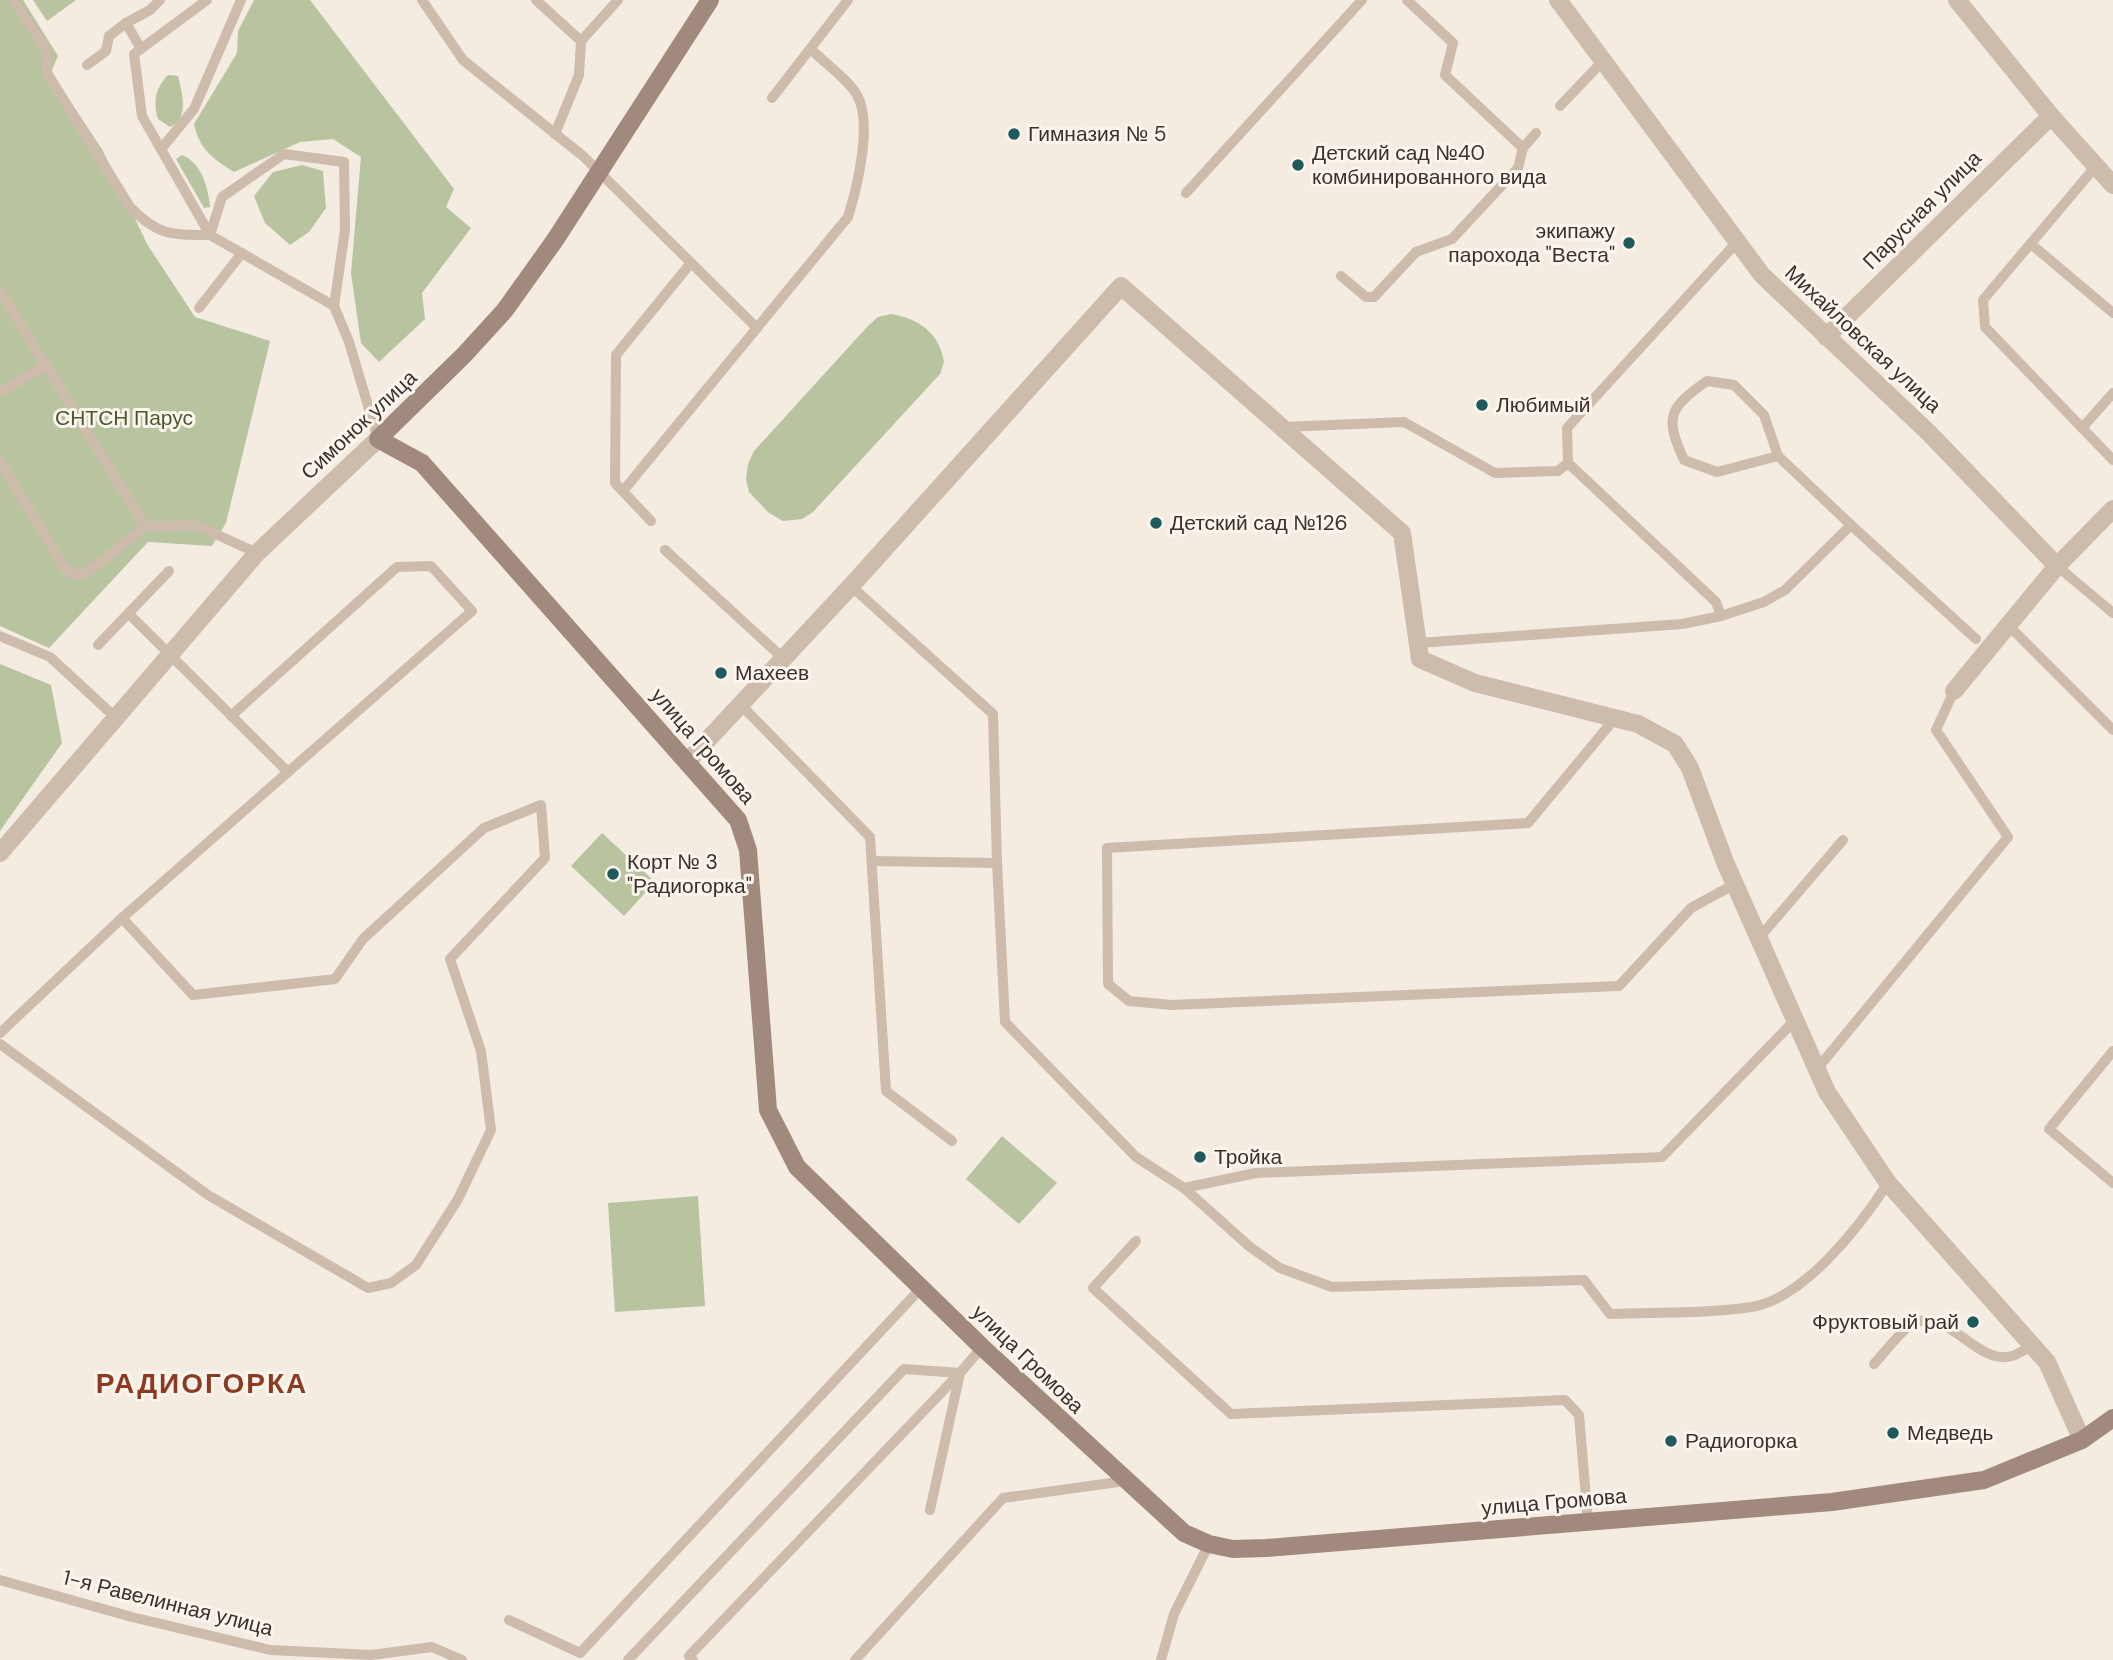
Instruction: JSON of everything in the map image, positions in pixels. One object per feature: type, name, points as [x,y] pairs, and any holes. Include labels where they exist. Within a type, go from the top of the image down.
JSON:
[{"type":"street","name":"Симонок улица","points":[[0,853],[257,554],[464,355],[505,310],[600,172],[710,0]]},
{"type":"street","name":"Михайловская улица","points":[[1558,0],[1762,275],[1929,433],[2057,566]]},
{"type":"street","points":[[1957,0],[2051,116],[2113,185]]},
{"type":"street","name":"Парусная улица","points":[[1826,337],[2051,116]]},
{"type":"street","points":[[688,761],[852,586],[1121,286],[1402,533],[1420,659],[1475,683],[1638,724],[1675,744],[1690,768],[1735,884],[1828,1092],[1888,1183],[2047,1362],[2082,1440]]},
{"type":"street","name":"улица Громова","points":[[378,439],[422,463],[738,820],[748,850],[768,1110],[797,1167],[982,1347],[1184,1533],[1209,1544],[1233,1549],[1266,1548],[1832,1502],[1984,1480],[2082,1440],[2113,1418]]},
{"type":"street","points":[[1954,691],[2057,566],[2113,509]]},
{"type":"lane","points":[[13,0],[46,49],[47,73],[131,207],[147,225],[167,235],[210,235],[334,306]]},
{"type":"lane","points":[[87,65],[106,51],[109,36],[160,0]]},
{"type":"lane","points":[[207,0],[134,54],[142,116],[210,235]]},
{"type":"lane","points":[[161,149],[194,109],[241,0]]},
{"type":"lane","points":[[422,0],[463,60],[600,172],[757,328]]},
{"type":"lane","points":[[536,0],[581,41]]},
{"type":"lane","points":[[555,134],[579,75],[581,41],[618,0]]},
{"type":"lane","points":[[772,98],[848,0]]},
{"type":"lane","points":[[1186,193],[1362,0]]},
{"type":"lane","points":[[1407,0],[1453,43],[1446,75],[1523,148]]},
{"type":"lane","points":[[126,23],[141,49]]},
{"type":"lane","points":[[623,491],[848,217],[856,190],[862,128],[857,95],[811,49]]},
{"type":"lane","points":[[1560,106],[1602,62]]},
{"type":"lane","points":[[1341,276],[1366,298],[1374,297],[1416,252],[1452,239],[1518,168],[1523,148],[1536,133]]},
{"type":"lane","points":[[210,235],[222,197],[284,155],[344,162],[345,230],[334,306],[349,342],[378,439]]},
{"type":"lane","points":[[2096,166],[1983,300],[1985,327],[2113,460]]},
{"type":"lane","points":[[1721,616],[1716,602],[1568,463],[1567,428],[1737,242]]},
{"type":"lane","points":[[2031,244],[2113,313]]},
{"type":"lane","points":[[199,308],[242,253]]},
{"type":"lane","points":[[651,520],[615,483],[616,355],[690,264]]},
{"type":"lane","points":[[0,291],[145,526]]},
{"type":"lane","points":[[0,392],[46,365]]},
{"type":"lane","points":[[1778,456],[1717,472],[1685,460],[1671,431],[1679,400],[1707,381],[1734,385],[1764,415],[1778,456],[1976,639]]},
{"type":"lane","points":[[2082,428],[2113,393]]},
{"type":"lane","points":[[1283,427],[1404,422],[1495,473],[1558,471],[1568,463]]},
{"type":"lane","points":[[0,461],[64,567],[74,575],[87,573],[145,526],[196,525],[257,554]]},
{"type":"lane","points":[[1418,643],[1682,624],[1721,616],[1764,602],[1785,590],[1851,525]]},
{"type":"lane","points":[[665,550],[784,659]]},
{"type":"lane","points":[[0,1033],[122,919],[472,611],[431,566],[397,567],[231,716]]},
{"type":"lane","points":[[2057,566],[2113,613]]},
{"type":"lane","points":[[98,645],[169,571]]},
{"type":"lane","points":[[852,586],[993,714],[1005,1022],[1136,1157],[1184,1188],[1250,1247],[1280,1268],[1332,1287],[1584,1280],[1610,1314],[1753,1307],[1795,1290],[1868,1214],[1888,1183]]},
{"type":"lane","points":[[128,614],[288,772]]},
{"type":"lane","points":[[2009,626],[2113,730]]},
{"type":"lane","points":[[0,636],[50,657],[115,717]]},
{"type":"lane","points":[[1817,1069],[2008,837],[1936,730],[1954,691]]},
{"type":"lane","points":[[741,705],[870,837],[886,1091],[952,1141]]},
{"type":"lane","points":[[1616,717],[1528,823],[1107,848],[1108,984],[1129,1001],[1172,1005],[1619,986],[1691,908],[1735,884]]},
{"type":"lane","points":[[0,1044],[208,1195],[368,1289],[391,1283],[416,1265],[458,1199],[491,1130],[481,1051],[450,959],[545,858],[541,804],[484,828],[363,939],[335,979],[193,995],[122,919]]},
{"type":"lane","points":[[1759,938],[1843,839]]},
{"type":"lane","points":[[872,861],[997,863]]},
{"type":"lane","points":[[1184,1188],[1256,1173],[1662,1157],[1795,1020]]},
{"type":"lane","points":[[2113,1051],[2049,1129],[2113,1184]]},
{"type":"lane","points":[[1136,1241],[1093,1288],[1231,1414],[1565,1400],[1579,1415],[1588,1522]]},
{"type":"lane","points":[[509,1620],[580,1653],[922,1287]]},
{"type":"lane","points":[[1874,1364],[1909,1326],[1924,1320],[1939,1322],[1994,1355],[2010,1357],[2032,1346]]},
{"type":"lane","points":[[693,1660],[689,1656],[982,1347]]},
{"type":"lane","points":[[628,1660],[904,1369],[960,1373]]},
{"type":"lane","points":[[930,1510],[960,1373]]},
{"type":"lane","points":[[855,1660],[1003,1498],[1125,1481]]},
{"type":"lane","points":[[1161,1660],[1174,1614],[1209,1544]]},
{"type":"lane","name":"1-я Равелинная улица","points":[[0,1580],[132,1617],[270,1650],[370,1658],[432,1647],[462,1660]]},
{"type":"green space","name":"СНТСН Парус","points":[[0,0],[23,0],[58,56],[51,72],[103,151],[147,244],[195,317],[270,341],[226,523],[212,546],[148,542],[49,648],[0,626]]},
{"type":"green space","points":[[33,0],[76,0],[47,21]]},
{"type":"green space","points":[[254,0],[310,0],[454,189],[446,207],[471,228],[422,293],[425,319],[379,362],[361,343],[351,273],[361,157],[333,139],[300,142],[234,172],[203,147],[197,133],[194,124],[237,53],[238,31]]},
{"type":"green space","points":[[168,75],[178,76],[183,104],[180,118],[170,127],[158,119],[156,106],[156,95]]},
{"type":"green space","points":[[182,155],[199,170],[206,184],[210,207],[204,208],[176,159]]},
{"type":"green space","points":[[302,165],[323,171],[326,208],[309,232],[290,245],[265,223],[254,196],[273,172]]},
{"type":"green space","points":[[891,314],[919,324],[933,335],[944,362],[940,374],[813,512],[802,519],[783,521],[769,513],[749,492],[746,479],[748,464],[754,451],[867,327],[878,317]]},
{"type":"green space","points":[[0,664],[51,685],[62,743],[0,831]]},
{"type":"green space","name":"Корт № 3 \"Радиогорка\"","points":[[602,833],[655,882],[624,916],[571,866]]},
{"type":"green space","points":[[1002,1136],[1057,1183],[1019,1224],[966,1179]]},
{"type":"green space","points":[[698,1196],[705,1306],[615,1312],[608,1203]]},
{"type":"place","name":"Гимназия № 5","points":[[1014,134]]},
{"type":"place","name":"Детский сад №40 комбинированного вида","points":[[1298,165]]},
{"type":"place","name":"экипажу парохода \"Веста\"","points":[[1629,243]]},
{"type":"place","name":"Любимый","points":[[1482,405]]},
{"type":"place","name":"Детский сад №126","points":[[1156,523]]},
{"type":"place","name":"Махеев","points":[[721,673]]},
{"type":"place","name":"Корт № 3 \"Радиогорка\"","points":[[613,874]]},
{"type":"place","name":"Тройка","points":[[1200,1157]]},
{"type":"place","name":"Фруктовый рай","points":[[1973,1322]]},
{"type":"place","name":"Медведь","points":[[1893,1433]]},
{"type":"place","name":"Радиогорка","points":[[1671,1441]]},
{"type":"district","name":"РАДИОГОРКА","points":[[202,1383]]}]
